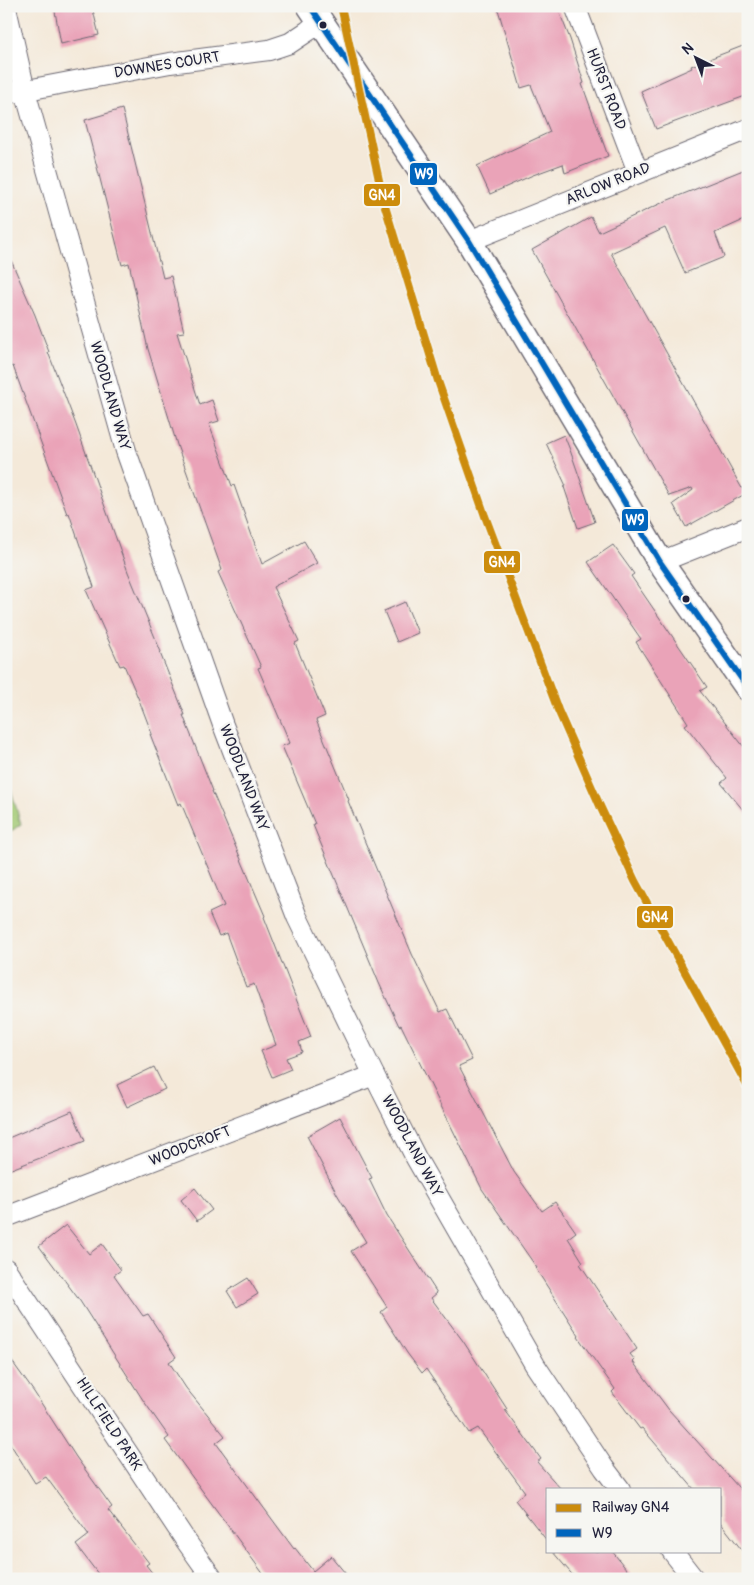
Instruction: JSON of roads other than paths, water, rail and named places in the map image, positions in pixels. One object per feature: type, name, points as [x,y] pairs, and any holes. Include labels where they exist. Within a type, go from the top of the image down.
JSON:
[{"type":"street","name":"HURST ROAD","points":[[575,6],[638,172]]},
{"type":"street","name":"WOODLAND WAY","points":[[6,8],[16,92],[126,451],[223,725],[297,918],[416,1158],[535,1365],[619,1488]]},
{"type":"street","name":"DOWNES COURT","points":[[16,92],[170,63],[269,50],[290,43],[308,31],[319,20]]},
{"type":"street","points":[[319,20],[469,241],[660,562],[748,688]]},
{"type":"street","name":"ARLOW ROAD","points":[[469,241],[748,129]]},
{"type":"street","points":[[660,562],[748,527]]},
{"type":"street","name":"WOODCROFT","points":[[6,1218],[374,1076]]},
{"type":"street","name":"HILLFIELD PARK","points":[[6,1269],[213,1579]]},
{"type":"street","points":[[673,1552],[694,1579]]},
{"type":"rail line","name":"GN4","points":[[341,6],[384,203],[438,381],[485,516],[558,710],[635,881],[748,1087]]}]
